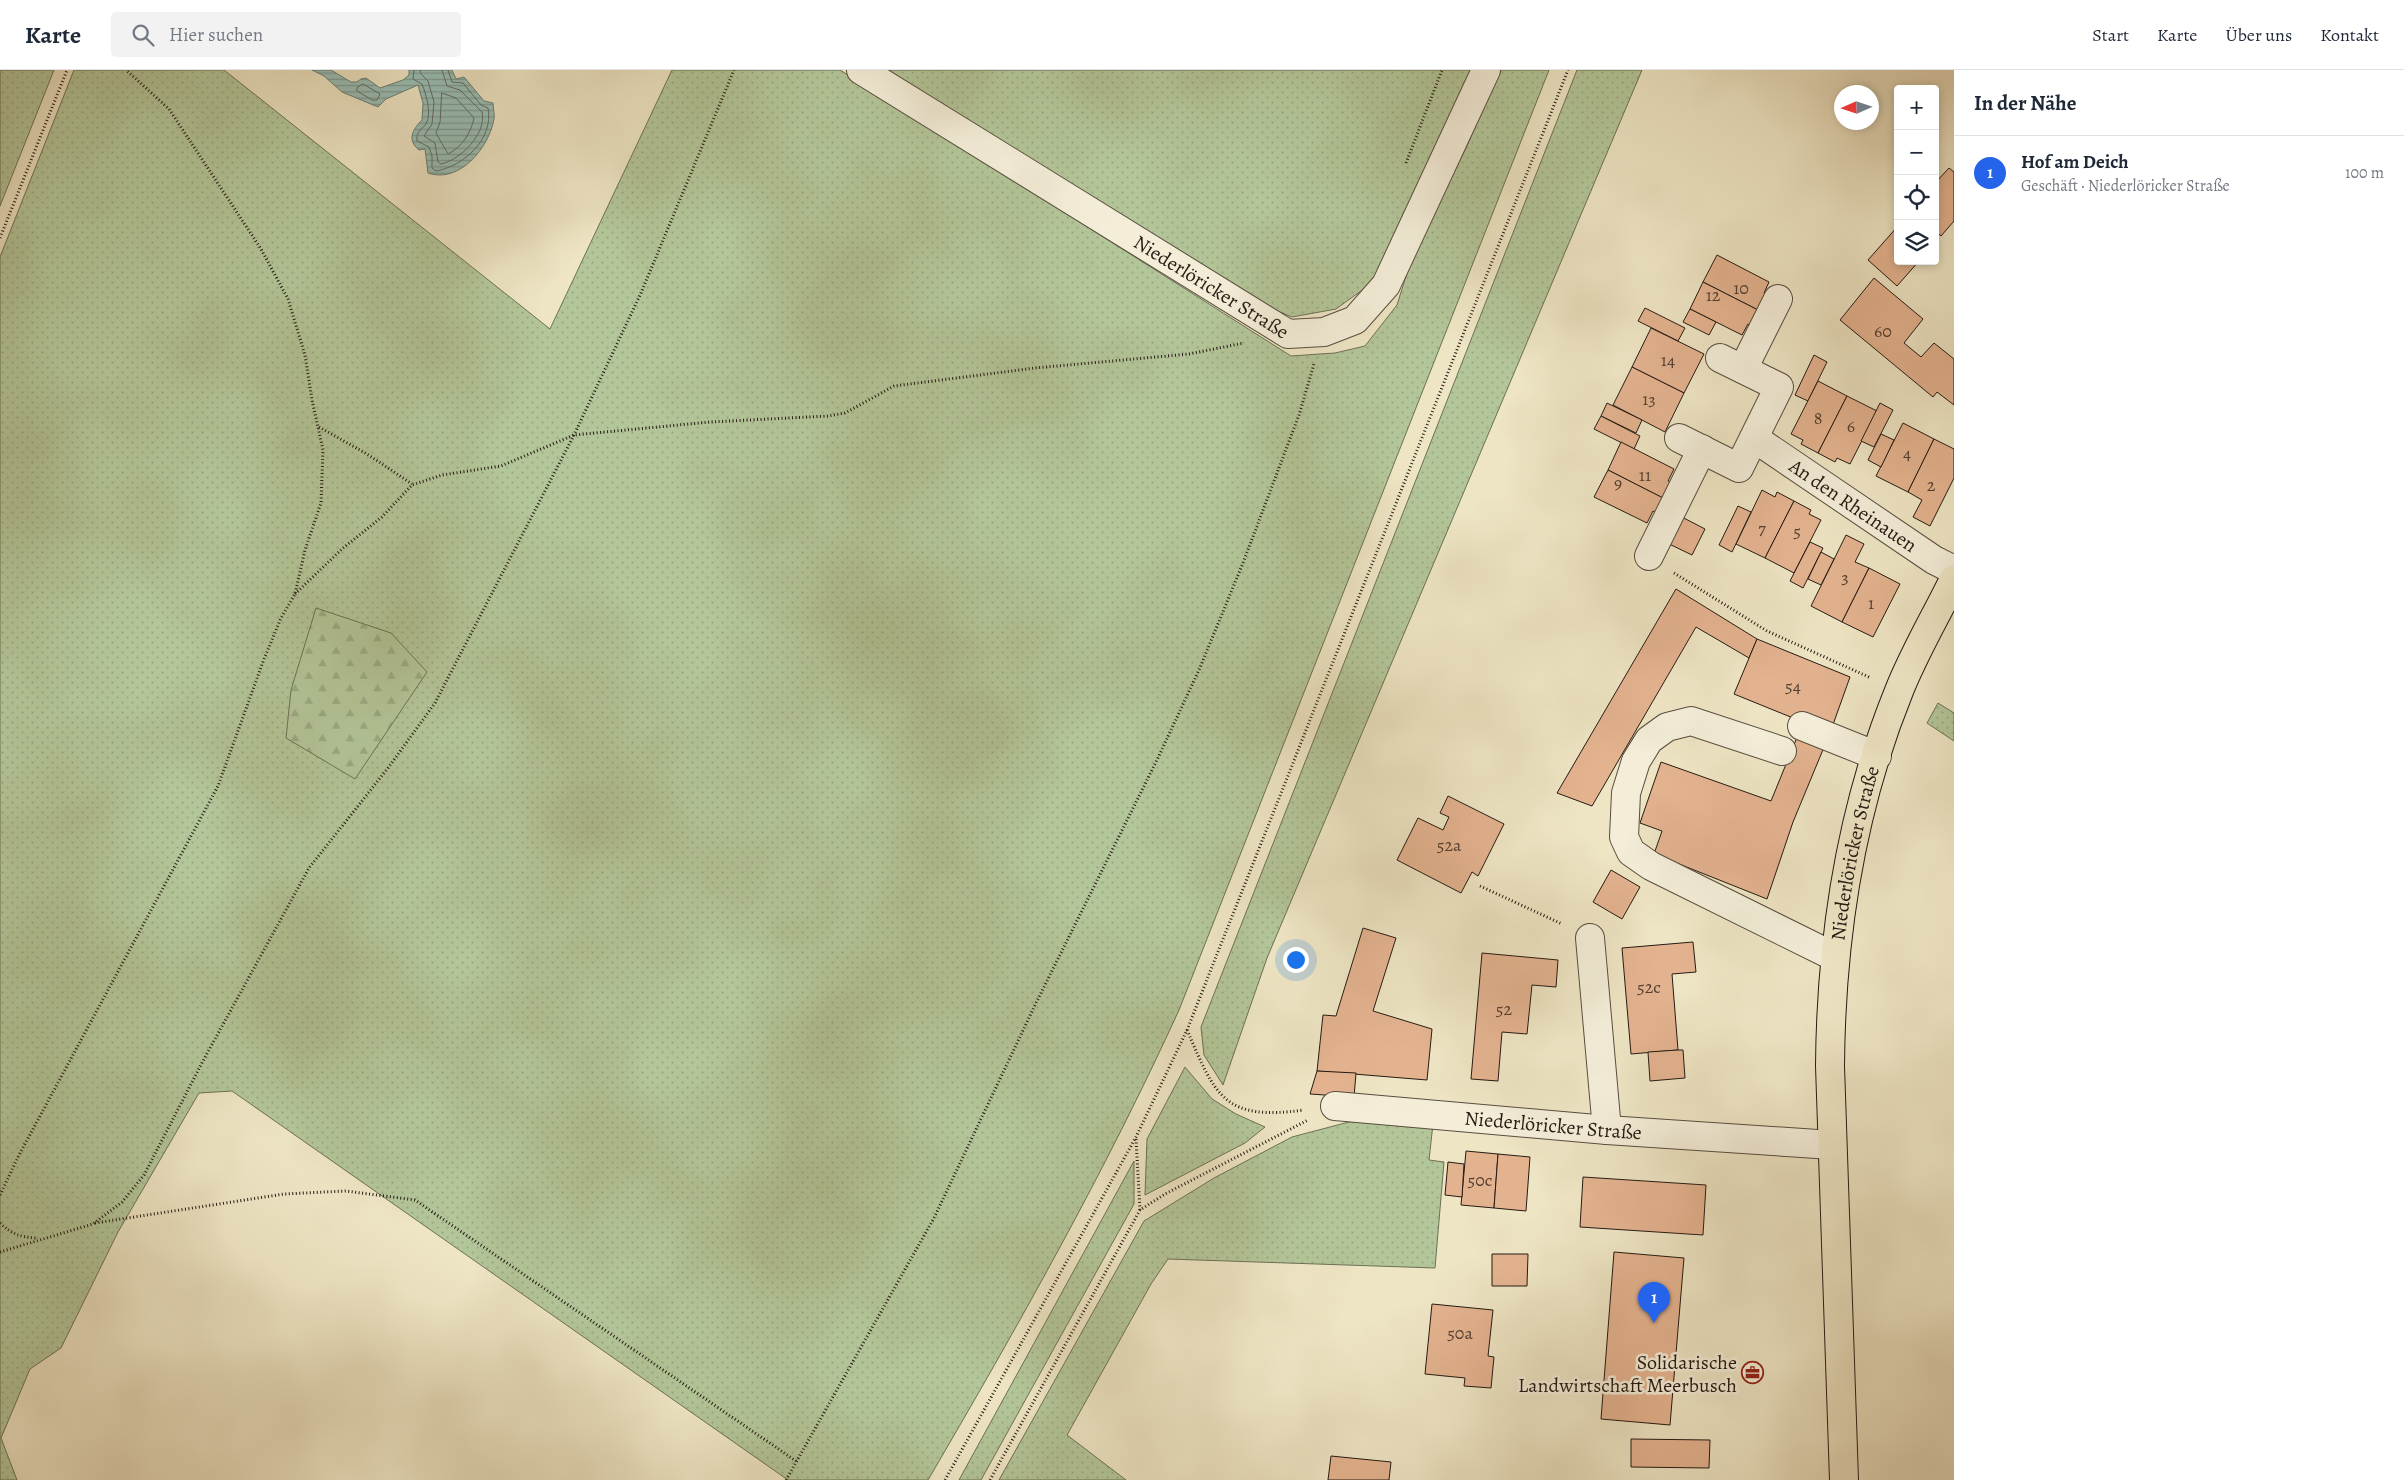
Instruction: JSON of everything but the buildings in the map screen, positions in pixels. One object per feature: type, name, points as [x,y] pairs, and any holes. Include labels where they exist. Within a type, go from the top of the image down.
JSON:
[{"type":"main road","name":"Niederlöricker Straße","points":[[1844,1480],[1832,1145],[1830,1008],[1835,957],[1846,880],[1858,825],[1877,756],[1899,691],[1954,579]]},
{"type":"street","name":"Niederlöricker Straße","points":[[862,70],[1288,334],[1324,332],[1355,320],[1386,285],[1486,70]]},
{"type":"street","points":[[1648,556],[1690,444],[1739,468],[1779,387],[1732,364],[1778,299]]},
{"type":"street","name":"An den Rheinauen","points":[[1754,438],[1934,560],[1954,570]]},
{"type":"street","points":[[1782,751],[1691,721],[1667,726],[1649,740],[1636,761],[1626,793],[1624,837],[1630,852],[1651,866],[1835,957]]},
{"type":"street","points":[[1802,726],[1877,756]]},
{"type":"street","points":[[1590,938],[1607,1130]]},
{"type":"street","name":"Niederlöricker Straße","points":[[1335,1106],[1607,1130],[1832,1145]]},
{"type":"path","points":[[0,238],[67,70]]},
{"type":"path","points":[[126,70],[169,109],[261,249],[288,299],[298,327],[323,450],[321,503],[305,550],[295,594]]},
{"type":"path","points":[[93,1224],[122,1202],[144,1175],[204,1059],[309,868],[388,768],[435,703],[574,435],[641,293],[734,70]]},
{"type":"path","points":[[945,1480],[1136,1137],[1187,1030],[1568,70]]},
{"type":"path","points":[[786,1480],[934,1218],[1036,1003],[1157,760],[1199,670],[1243,563],[1299,415],[1324,332]]},
{"type":"path","points":[[0,1195],[19,1155],[218,786],[264,659],[281,618],[295,594],[343,548],[382,517],[412,484],[442,475],[501,466],[574,435],[710,422],[828,416],[845,413],[894,386],[1035,368],[1189,354],[1288,334]]},
{"type":"path","points":[[319,427],[367,454],[412,484]]},
{"type":"path","points":[[1648,556],[1767,631],[1899,691]]},
{"type":"path","points":[[1480,886],[1590,938]]},
{"type":"path","points":[[1187,1030],[1205,1072],[1223,1098],[1245,1110],[1274,1114],[1335,1106]]},
{"type":"path","points":[[990,1480],[1140,1210],[1165,1194],[1335,1106]]},
{"type":"path","points":[[1136,1137],[1140,1210]]},
{"type":"path","points":[[0,1252],[93,1224],[284,1194],[346,1191],[415,1200],[796,1460]]},
{"type":"path","points":[[0,1223],[9,1232],[39,1239]]},
{"type":"green space","points":[[0,70],[54,70],[0,206]]},
{"type":"green space","points":[[74,70],[224,70],[550,329],[672,70],[840,70],[1291,356],[1335,353],[1365,346],[1397,305],[1412,257],[1465,150],[1501,70],[1549,70],[1179,1010],[1121,1130],[1060,1248],[928,1480],[788,1480],[232,1091],[199,1093],[118,1232],[61,1348],[30,1369],[1,1438],[17,1480],[0,1480],[0,257]]},
{"type":"green space","points":[[883,70],[1473,70],[1372,283],[1336,309],[1292,317],[1258,303]]},
{"type":"green space","points":[[1577,70],[1642,70],[1267,958],[1223,1085],[1204,1055],[1201,1027]]},
{"type":"green space","points":[[316,608],[391,633],[427,672],[355,779],[286,738],[291,690]]},
{"type":"green space","points":[[1938,703],[1954,713],[1954,741],[1927,723]]},
{"type":"green space","points":[[1185,1067],[1212,1099],[1236,1114],[1265,1127],[1245,1143],[1145,1195],[1147,1139]]},
{"type":"green space","points":[[1364,1118],[1433,1124],[1429,1160],[1444,1162],[1435,1268],[1168,1259],[1151,1284],[1067,1435],[1126,1480],[999,1480],[1144,1221],[1214,1178],[1292,1137]]},
{"type":"green space","points":[[1134,1161],[1134,1204],[981,1480],[959,1480]]},
{"type":"water","points":[[312,70],[331,70],[351,82],[357,82],[366,78],[380,88],[403,80],[409,75],[409,70],[452,70],[456,79],[464,77],[484,101],[493,103],[494,117],[491,130],[479,152],[461,168],[451,173],[440,175],[428,173],[425,149],[419,150],[412,139],[413,131],[422,120],[423,103],[418,85],[386,99],[378,107],[342,92],[324,76]]},
{"type":"place","name":"Hof am Deich","points":[[1654,1323]]},
{"type":"place","name":"Solidarische Landwirtschaft Meerbusch","points":[[1753,1373]]}]
